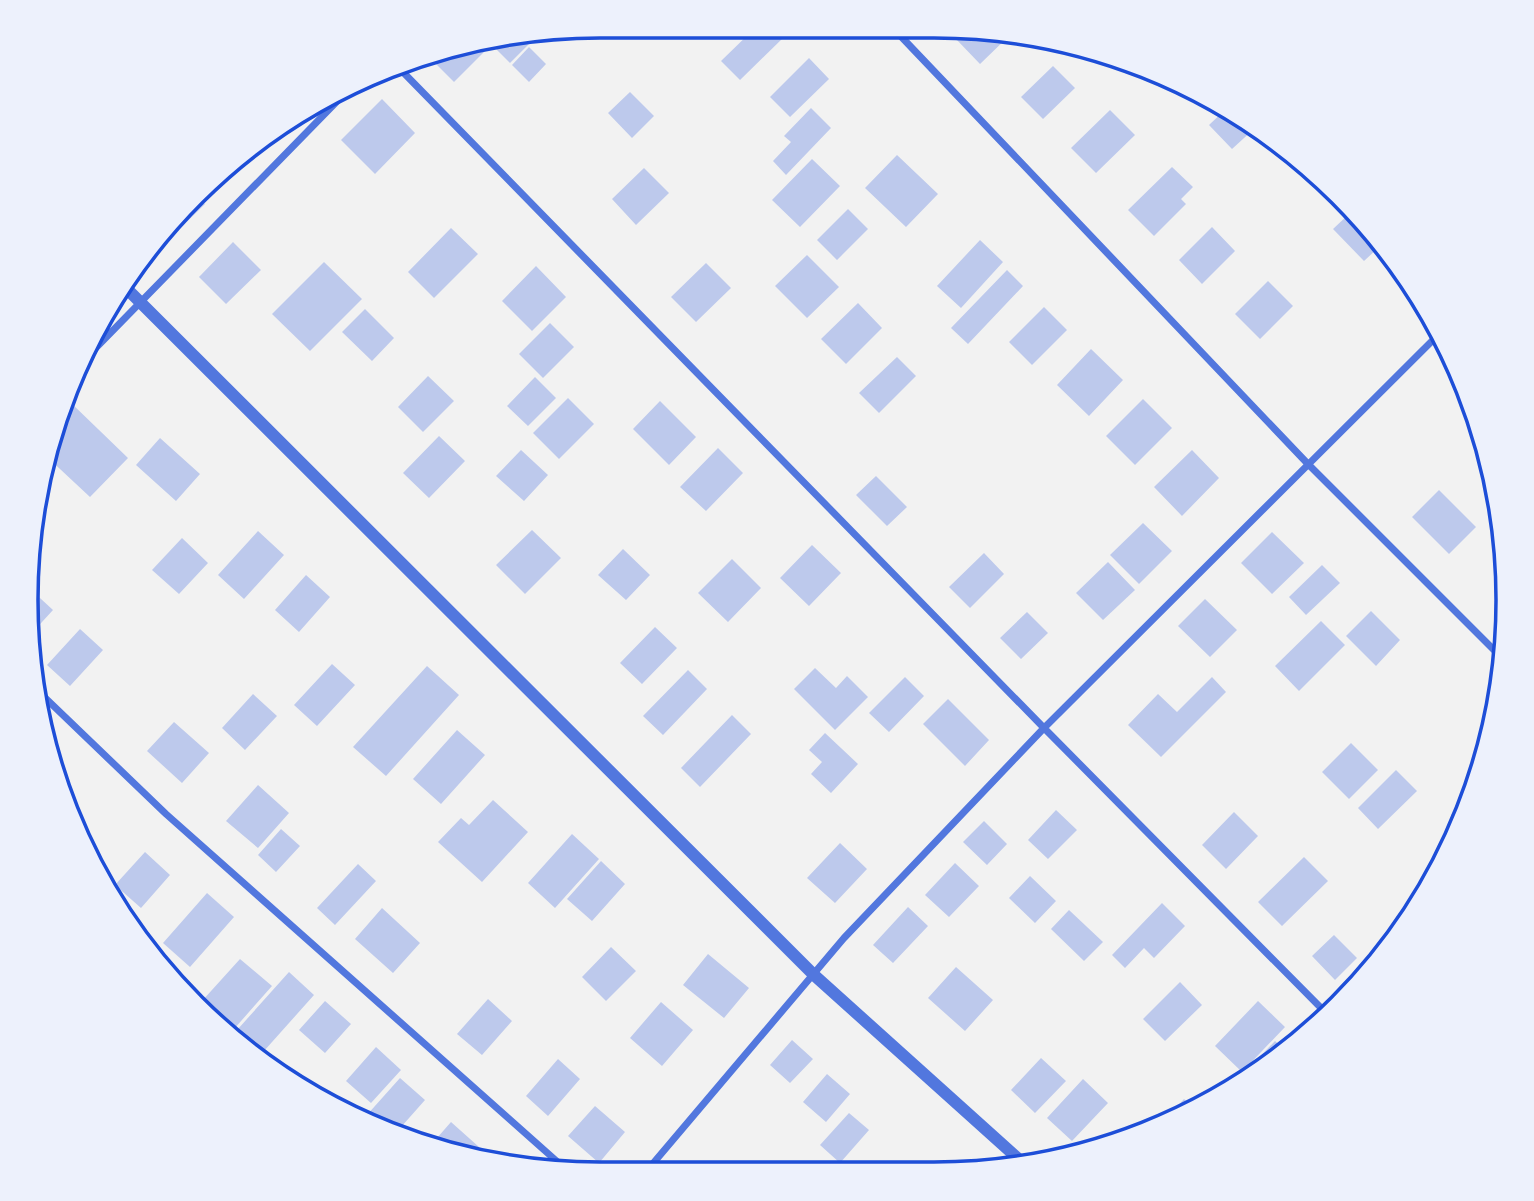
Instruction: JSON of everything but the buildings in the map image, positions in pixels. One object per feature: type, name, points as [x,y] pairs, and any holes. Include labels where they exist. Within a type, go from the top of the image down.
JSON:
[{"type":"street","points":[[902,38],[1307,463],[1493,649]]},
{"type":"street","points":[[405,74],[1321,1008]]},
{"type":"street","points":[[102,341],[333,106]]},
{"type":"street","points":[[130,292],[814,975],[1016,1157]]},
{"type":"street","points":[[654,1162],[844,938],[1044,728],[1432,341]]},
{"type":"street","points":[[47,700],[166,814],[556,1160]]}]
